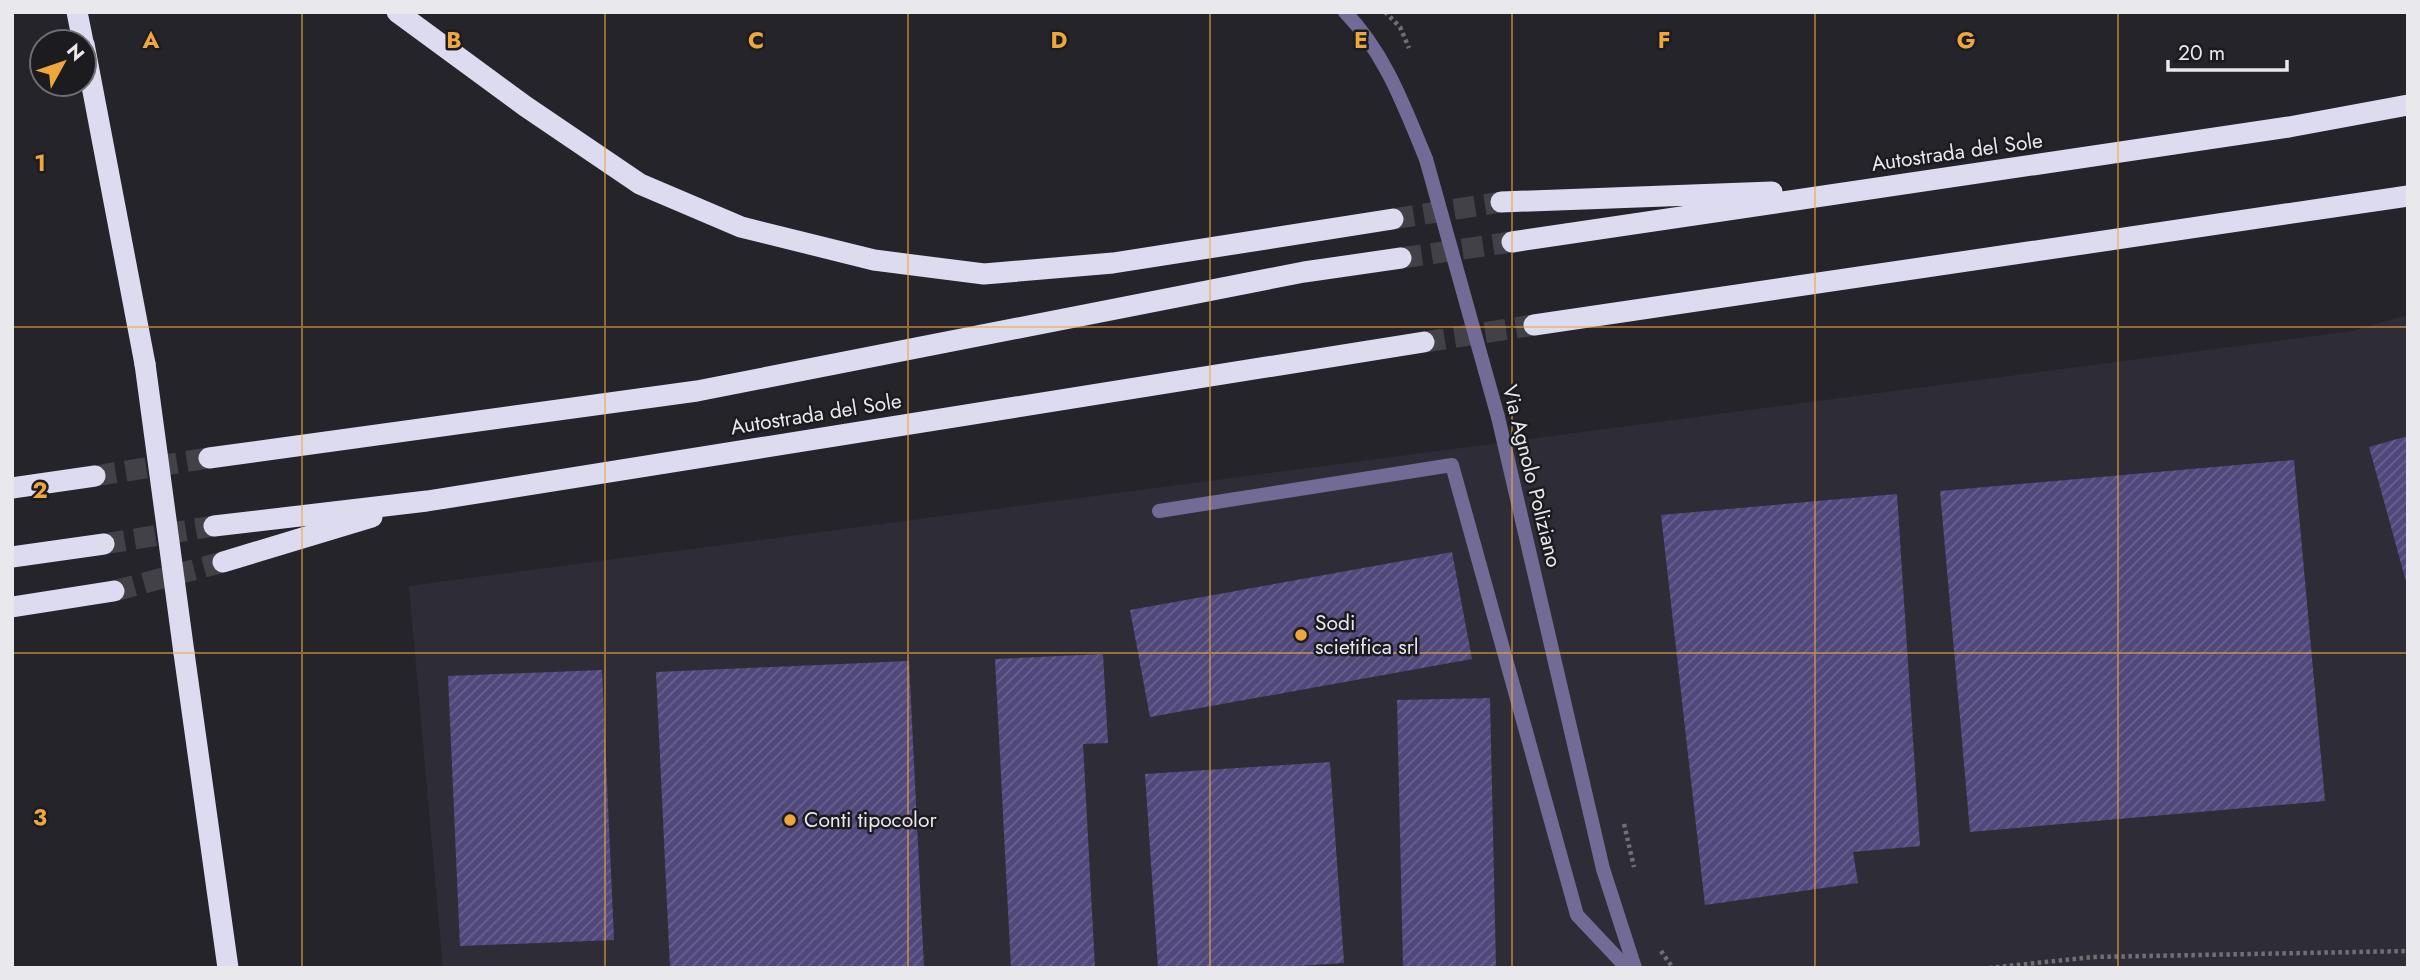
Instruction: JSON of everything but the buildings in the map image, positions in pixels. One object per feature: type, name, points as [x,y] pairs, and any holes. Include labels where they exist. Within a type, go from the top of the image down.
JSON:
[{"type":"highway","points":[[397,12],[525,106],[640,184],[741,227],[874,260],[984,274],[1113,263],[1393,219]]},
{"type":"highway","points":[[94,98],[145,364],[228,968]]},
{"type":"highway","name":"Autostrada del Sole","points":[[1512,242],[2289,127],[2408,105]]},
{"type":"highway","points":[[1501,202],[1879,188]]},
{"type":"highway","points":[[1534,326],[2408,196]]},
{"type":"highway","name":"Autostrada del Sole","points":[[209,458],[697,391],[1304,272],[1401,258]]},
{"type":"highway","name":"Autostrada del Sole","points":[[214,526],[427,500],[1424,342]]},
{"type":"highway","points":[[12,488],[95,476]]},
{"type":"highway","points":[[223,562],[427,500]]},
{"type":"highway","points":[[12,557],[104,544]]},
{"type":"highway","points":[[12,607],[114,591]]},
{"type":"street","name":"Via Agnolo Poliziano","points":[[1345,12],[1361,29],[1394,80],[1426,159],[1497,417],[1603,869],[1635,968]]},
{"type":"street","points":[[1159,511],[1452,465],[1577,915],[1627,968]]},
{"type":"path","points":[[1989,968],[2093,957],[2408,951]]},
{"type":"shaded area","points":[[2408,315],[2408,968],[443,968],[409,586],[2352,331]]},
{"type":"tunnel","points":[[1393,219],[1501,202]]},
{"type":"tunnel","points":[[1401,258],[1512,242]]},
{"type":"tunnel","points":[[1424,342],[1534,325]]},
{"type":"tunnel","points":[[95,476],[209,458]]},
{"type":"tunnel","points":[[104,544],[214,526]]},
{"type":"tunnel","points":[[114,591],[223,562]]},
{"type":"place","name":"Sodi scietifica srl","points":[[1301,635]]},
{"type":"place","name":"Conti tipocolor","points":[[790,820]]}]
